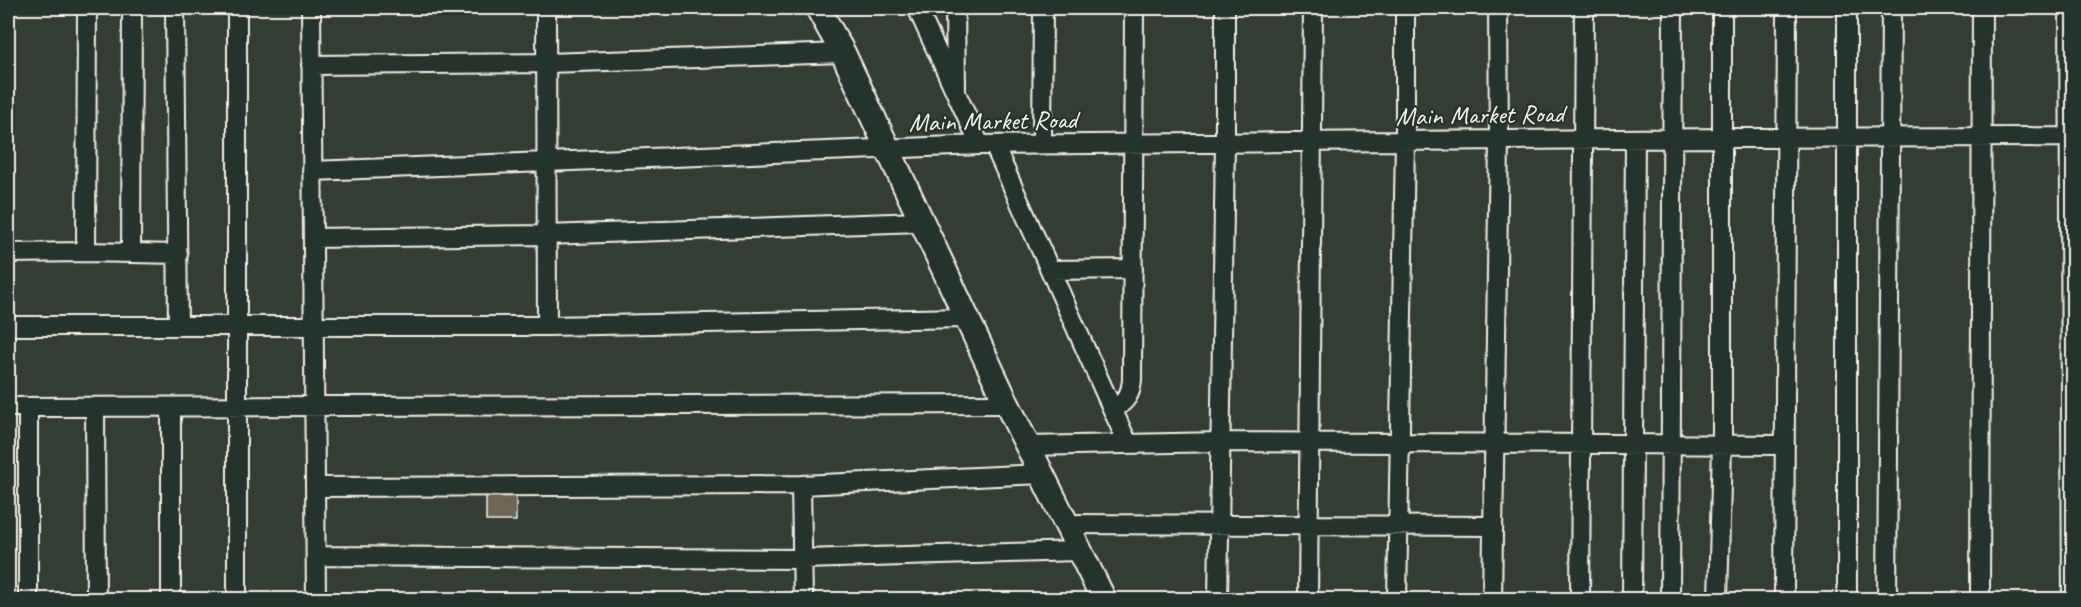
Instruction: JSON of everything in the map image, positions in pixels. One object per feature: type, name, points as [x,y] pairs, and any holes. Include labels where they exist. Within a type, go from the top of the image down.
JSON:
[{"type":"street","points":[[86,252],[87,8]]},
{"type":"street","points":[[131,253],[132,8]]},
{"type":"street","points":[[175,8],[178,326]]},
{"type":"street","points":[[237,8],[237,600]]},
{"type":"street","points":[[311,8],[315,600]]},
{"type":"street","points":[[546,8],[547,326]]},
{"type":"street","points":[[818,8],[843,53],[1007,404],[1104,600]]},
{"type":"street","points":[[917,8],[956,93],[987,145],[1050,270],[1128,444]]},
{"type":"street","points":[[955,8],[956,93]]},
{"type":"street","points":[[1042,144],[1043,8]]},
{"type":"street","points":[[1113,410],[1124,403],[1131,390],[1134,8]]},
{"type":"street","points":[[1218,600],[1225,8]]},
{"type":"street","points":[[1308,600],[1313,8]]},
{"type":"street","points":[[1397,600],[1405,8]]},
{"type":"street","points":[[1492,600],[1498,8]]},
{"type":"street","points":[[1580,600],[1584,8]]},
{"type":"street","points":[[1670,600],[1673,8]]},
{"type":"street","points":[[1718,600],[1722,444],[1722,8]]},
{"type":"street","points":[[1784,600],[1787,8]]},
{"type":"street","points":[[1847,8],[1847,600]]},
{"type":"street","points":[[1887,600],[1891,8]]},
{"type":"street","points":[[1980,600],[1982,8]]},
{"type":"street","points":[[2069,8],[2072,600]]},
{"type":"street","points":[[311,65],[547,63],[843,53]]},
{"type":"street","name":"Main Market Road","points":[[312,171],[987,145],[2071,137]]},
{"type":"street","points":[[1632,600],[1635,139]]},
{"type":"street","points":[[313,238],[546,235],[921,222]]},
{"type":"street","points":[[8,253],[178,254]]},
{"type":"street","points":[[1050,270],[1133,269]]},
{"type":"street","points":[[8,326],[547,326],[966,318]]},
{"type":"street","points":[[8,407],[1007,404]]},
{"type":"street","points":[[28,407],[28,600]]},
{"type":"street","points":[[171,407],[171,600]]},
{"type":"street","points":[[95,408],[96,600]]},
{"type":"street","points":[[1028,446],[1221,442],[1785,445]]},
{"type":"street","points":[[316,487],[801,485],[1043,474]]},
{"type":"street","points":[[801,485],[803,600]]},
{"type":"street","points":[[1066,524],[1493,526]]},
{"type":"street","points":[[316,556],[803,559],[1079,551]]},
{"type":"building","points":[[486,490],[516,490],[516,521],[486,521]]}]
